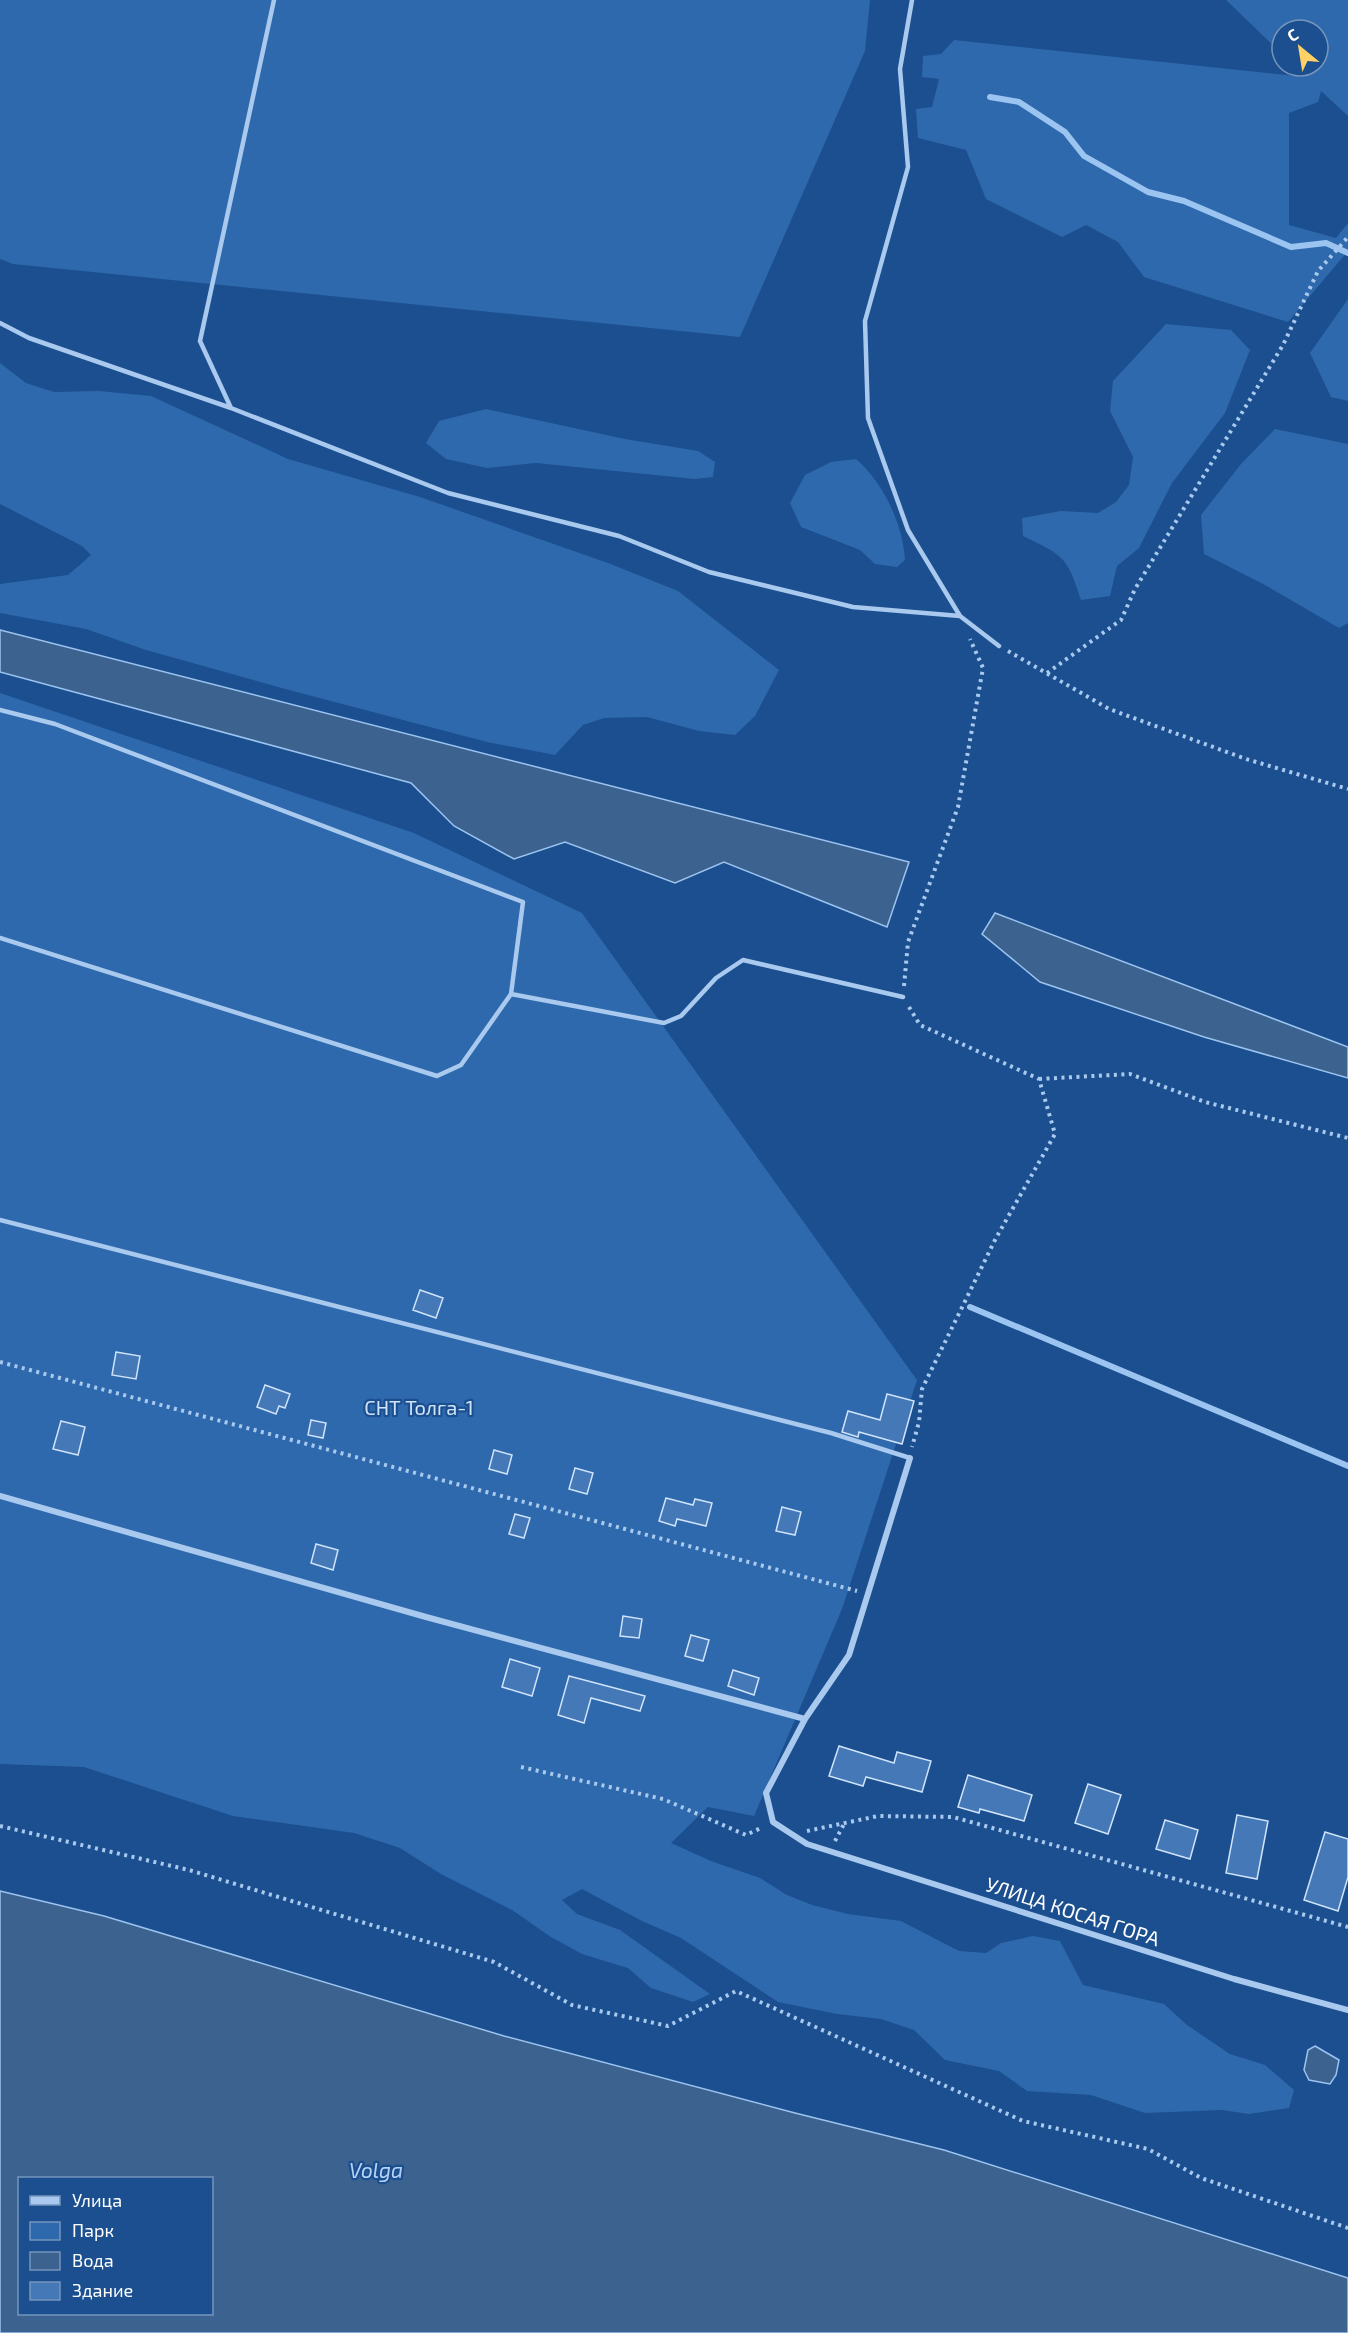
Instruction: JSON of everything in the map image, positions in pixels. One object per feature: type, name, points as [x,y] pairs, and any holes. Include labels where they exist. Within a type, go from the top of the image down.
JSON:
[{"type":"street","points":[[772,1822],[766,1793],[805,1719],[849,1655],[866,1593],[910,1458]]},
{"type":"street","points":[[0,1496],[426,1617],[805,1719]]},
{"type":"street","name":"УЛИЦА КОСАЯ ГОРА","points":[[772,1822],[807,1844],[836,1854],[1234,1979],[1348,2010]]},
{"type":"lane","points":[[231,408],[200,341],[274,0]]},
{"type":"lane","points":[[912,0],[900,69],[908,167],[865,321],[868,418],[908,530],[960,616],[999,646]]},
{"type":"lane","points":[[0,323],[29,338],[231,408],[448,493],[619,536],[709,572],[853,607],[960,616]]},
{"type":"lane","points":[[0,710],[55,724],[523,902],[511,994],[461,1065],[437,1076],[0,938]]},
{"type":"lane","points":[[511,994],[664,1023],[681,1016],[716,978],[743,960],[903,997]]},
{"type":"lane","points":[[0,1220],[808,1427],[910,1458]]},
{"type":"path","points":[[1047,673],[1121,620],[1135,589],[1283,345],[1318,271],[1348,237]]},
{"type":"path","points":[[960,616],[982,668],[958,807],[908,942],[903,997],[920,1026],[1039,1079],[1130,1074],[1205,1102],[1348,1138]]},
{"type":"path","points":[[999,646],[1109,709],[1246,759],[1348,789]]},
{"type":"path","points":[[910,1458],[919,1422],[922,1389],[996,1238],[1055,1134],[1039,1079]]},
{"type":"path","points":[[0,1362],[866,1593]]},
{"type":"path","points":[[521,1767],[663,1800],[746,1835],[772,1822]]},
{"type":"path","points":[[790,1835],[878,1816],[953,1817],[1348,1927]]},
{"type":"path","points":[[836,1854],[835,1838],[845,1822]]},
{"type":"path","points":[[0,1826],[189,1870],[494,1962],[572,2005],[668,2026],[736,1990],[1023,2121],[1148,2149],[1201,2178],[1348,2228]]},
{"type":"green space","points":[[0,0],[870,0],[865,51],[740,337],[13,264],[0,259]]},
{"type":"green space","points":[[1226,0],[1348,0],[1348,116],[1321,91],[1318,102],[1289,113],[1289,225],[1336,238],[1348,223],[1348,251],[1288,322],[1144,277],[1118,242],[1086,225],[1062,237],[986,199],[966,150],[918,138],[916,109],[932,107],[939,79],[922,77],[923,56],[941,54],[954,40],[1270,73],[1270,78],[1330,78],[1330,18],[1270,18],[1270,42]]},
{"type":"green space","points":[[1348,299],[1348,401],[1331,397],[1310,353]]},
{"type":"green space","points":[[1166,324],[1231,330],[1250,350],[1225,413],[1172,483],[1139,548],[1117,566],[1110,596],[1081,600],[1072,574],[1062,559],[1056,553],[1023,536],[1022,518],[1061,511],[1098,513],[1116,502],[1129,485],[1133,457],[1110,411],[1113,381]]},
{"type":"green space","points":[[0,363],[26,383],[54,392],[99,391],[151,396],[288,459],[420,497],[608,563],[678,591],[779,670],[755,716],[735,735],[699,731],[647,717],[604,718],[583,725],[555,755],[487,742],[289,690],[146,650],[86,629],[0,613],[0,584],[68,575],[91,555],[82,546],[0,504]]},
{"type":"green space","points":[[486,409],[625,439],[698,451],[715,462],[713,477],[695,479],[536,463],[487,468],[446,459],[426,443],[439,421]]},
{"type":"green space","points":[[1275,429],[1348,444],[1348,623],[1339,628],[1265,585],[1204,554],[1201,515],[1241,464]]},
{"type":"green space","points":[[856,459],[875,479],[896,518],[905,560],[897,567],[875,564],[860,550],[801,527],[790,503],[805,475],[831,462]]},
{"type":"green space","name":"СНТ Толга-1","points":[[0,693],[414,833],[582,913],[917,1380],[842,1609],[754,1816],[708,1807],[671,1843],[711,1861],[760,1878],[787,1895],[812,1905],[848,1914],[901,1921],[959,1951],[986,1953],[1001,1943],[1033,1936],[1060,1941],[1083,1985],[1164,2004],[1187,2025],[1230,2054],[1265,2065],[1294,2090],[1289,2108],[1249,2114],[1222,2110],[1145,2113],[1091,2095],[1027,2091],[999,2071],[945,2060],[914,2030],[881,2019],[837,2014],[778,2002],[681,1938],[642,1921],[582,1889],[562,1900],[577,1914],[620,1930],[710,1994],[693,2002],[651,1988],[628,1968],[582,1954],[551,1937],[512,1910],[441,1874],[400,1848],[354,1833],[233,1816],[84,1767],[0,1764]]},
{"type":"water","points":[[0,630],[909,862],[887,927],[724,862],[675,883],[565,842],[514,859],[454,826],[411,783],[0,672]]},
{"type":"water","points":[[995,913],[1348,1047],[1348,1078],[1204,1037],[1040,982],[982,934]]},
{"type":"water","name":"Volga","points":[[0,1891],[104,1916],[504,2036],[944,2150],[1348,2278],[1348,2333],[0,2333]]},
{"type":"water","points":[[1315,2046],[1339,2060],[1336,2075],[1330,2084],[1309,2080],[1304,2070],[1308,2050]]},
{"type":"building","points":[[420,1290],[443,1298],[436,1318],[413,1310]]},
{"type":"building","points":[[116,1352],[140,1356],[136,1379],[112,1375]]},
{"type":"building","points":[[265,1385],[290,1394],[285,1408],[279,1406],[276,1414],[257,1407]]},
{"type":"building","points":[[887,1394],[914,1401],[902,1444],[859,1432],[858,1437],[842,1432],[848,1411],[880,1420]]},
{"type":"building","points":[[311,1420],[326,1423],[323,1438],[308,1435]]},
{"type":"building","points":[[61,1421],[85,1427],[78,1455],[53,1449]]},
{"type":"building","points":[[494,1450],[512,1455],[507,1474],[489,1469]]},
{"type":"building","points":[[575,1468],[593,1473],[587,1494],[569,1489]]},
{"type":"building","points":[[666,1498],[693,1505],[695,1499],[712,1503],[706,1526],[677,1519],[675,1526],[659,1521]]},
{"type":"building","points":[[782,1507],[801,1512],[795,1535],[776,1531]]},
{"type":"building","points":[[515,1514],[530,1518],[524,1538],[509,1534]]},
{"type":"building","points":[[316,1544],[338,1550],[333,1570],[311,1563]]},
{"type":"building","points":[[623,1616],[642,1619],[639,1638],[620,1636]]},
{"type":"building","points":[[691,1635],[709,1640],[703,1661],[685,1656]]},
{"type":"building","points":[[510,1659],[540,1668],[532,1696],[502,1687]]},
{"type":"building","points":[[733,1670],[759,1678],[754,1695],[728,1686]]},
{"type":"building","points":[[569,1676],[645,1696],[640,1711],[591,1698],[584,1723],[558,1715]]},
{"type":"building","points":[[839,1746],[894,1763],[897,1752],[931,1761],[922,1792],[866,1777],[863,1786],[829,1776]]},
{"type":"building","points":[[968,1775],[1032,1795],[1024,1821],[980,1809],[979,1813],[958,1807]]},
{"type":"building","points":[[1088,1784],[1121,1795],[1108,1834],[1075,1823]]},
{"type":"building","points":[[1237,1815],[1268,1821],[1257,1879],[1226,1873]]},
{"type":"building","points":[[1165,1820],[1198,1830],[1190,1859],[1156,1849]]},
{"type":"building","points":[[1325,1832],[1348,1839],[1348,1877],[1338,1911],[1304,1900]]},
{"type":"waterway","points":[[990,97],[1019,102],[1065,132],[1084,156],[1148,192],[1184,201],[1291,247],[1326,243],[1348,253]]},
{"type":"waterway","points":[[970,1307],[1348,1466]]}]
